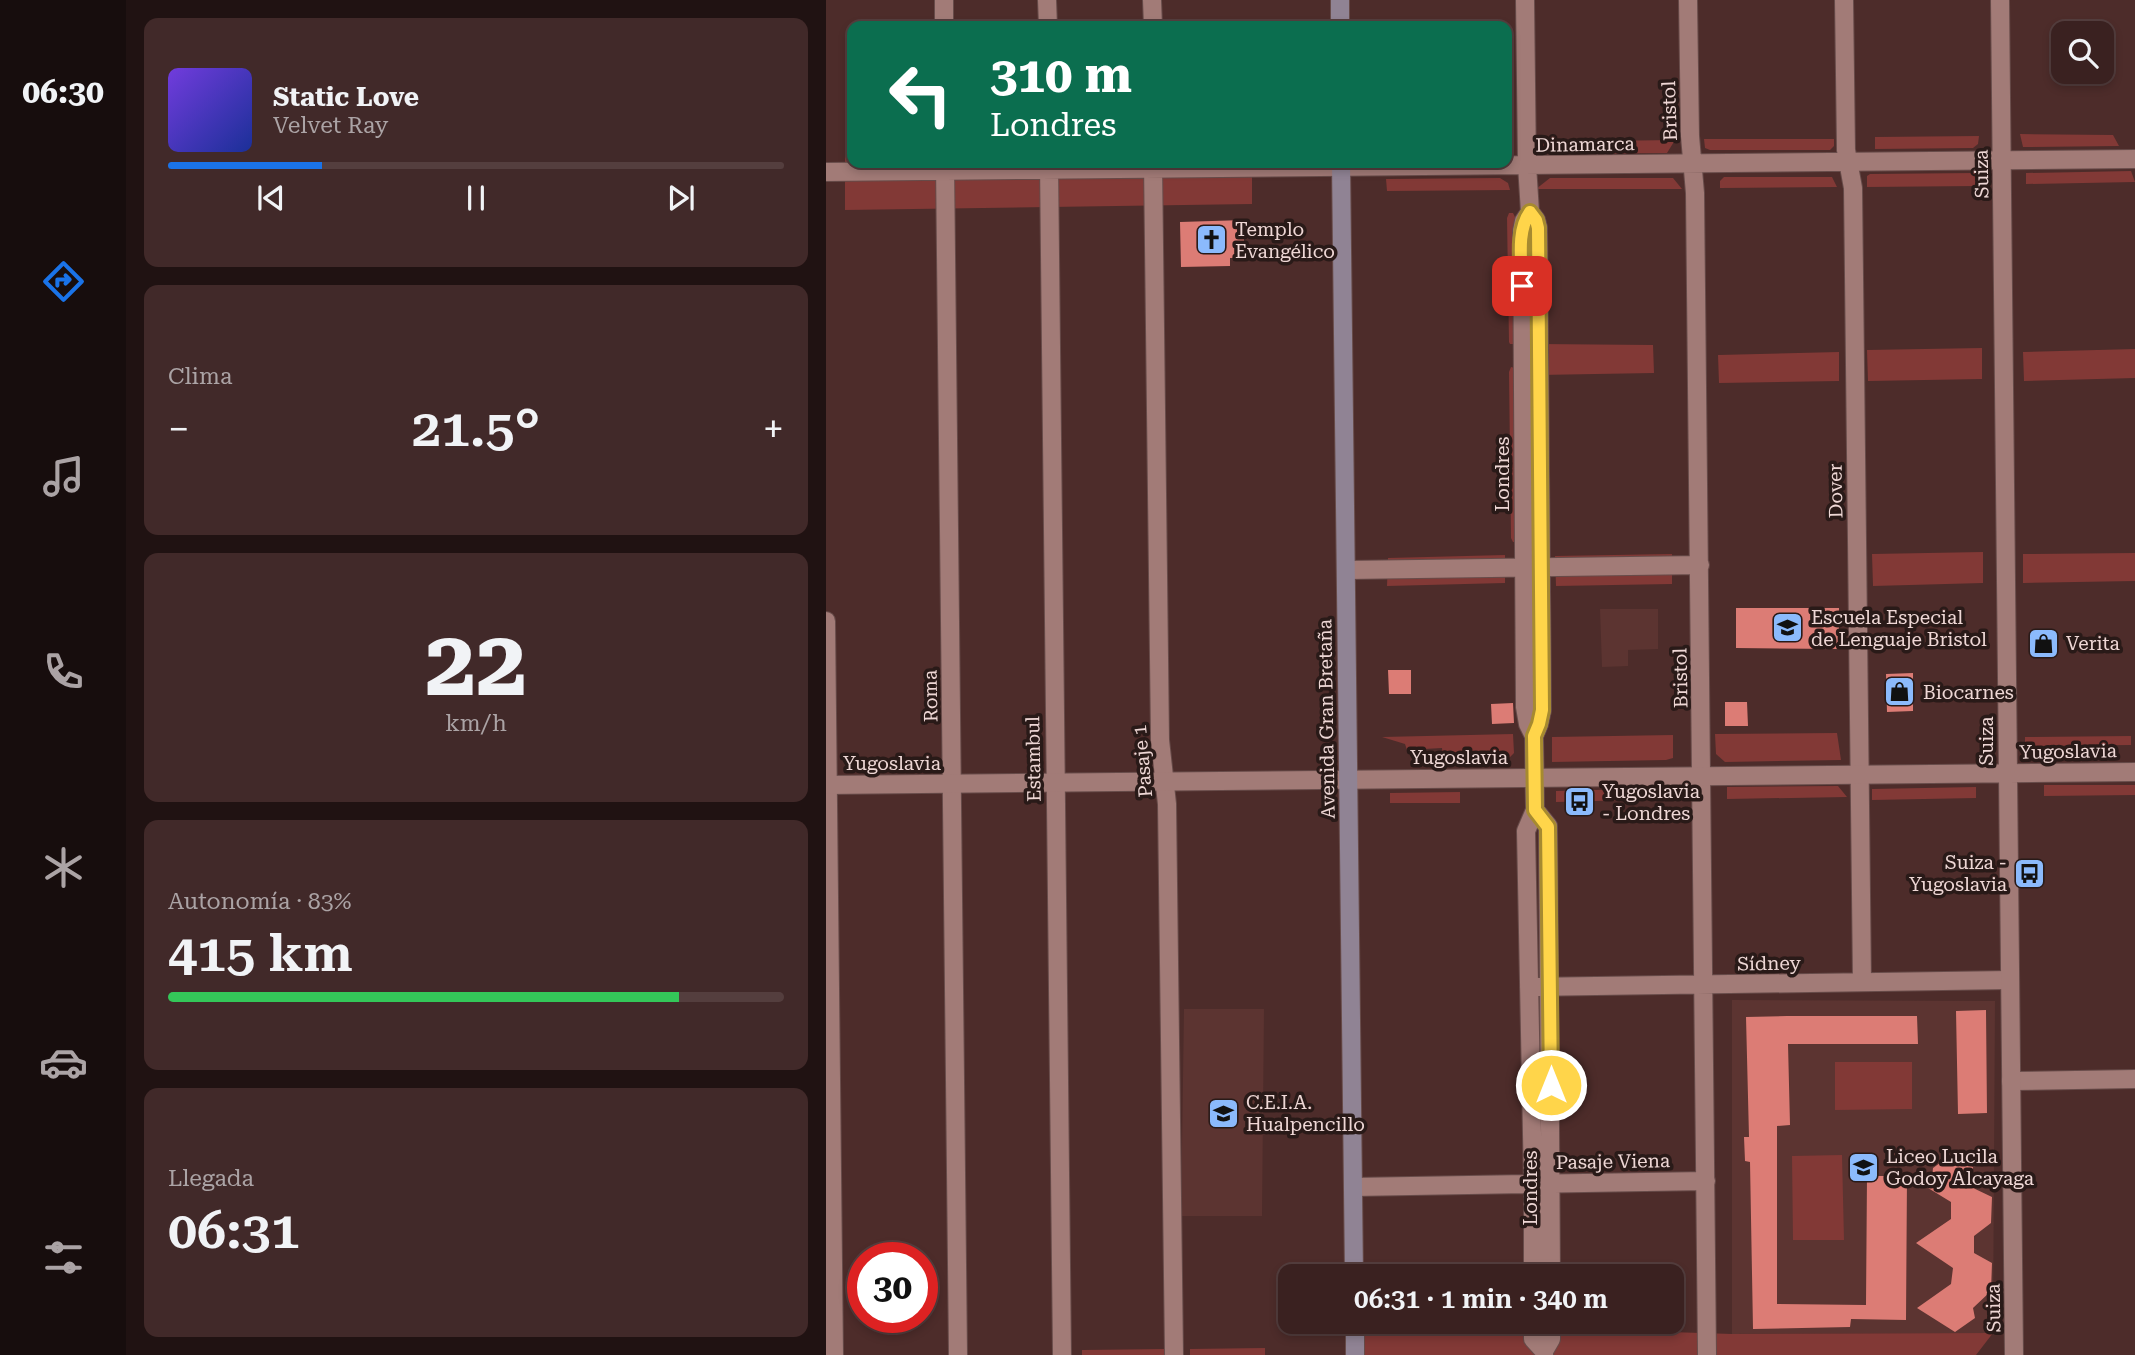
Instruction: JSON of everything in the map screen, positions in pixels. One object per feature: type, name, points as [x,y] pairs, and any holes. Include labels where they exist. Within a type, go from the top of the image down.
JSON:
[{"type":"main road","points":[[1340,0],[1340,21]]},
{"type":"main road","name":"Avenida Gran Bretaña","points":[[1341,168],[1354,1264]]},
{"type":"main road","points":[[1355,1334],[1355,1355]]},
{"type":"street","points":[[944,0],[944,21]]},
{"type":"street","points":[[1047,0],[1048,21]]},
{"type":"street","points":[[1152,0],[1153,21]]},
{"type":"street","name":"Londres","points":[[1525,0],[1527,166],[1530,212],[1538,228],[1542,710],[1534,736]]},
{"type":"street","name":"Bristol","points":[[1688,0],[1690,136],[1695,193],[1707,1355]]},
{"type":"street","name":"Dover","points":[[1844,0],[1848,162],[1853,188],[1861,982]]},
{"type":"street","name":"Suiza","points":[[2000,0],[2014,1355]]},
{"type":"street","name":"Dinamarca","points":[[1512,166],[2135,159]]},
{"type":"street","name":"Dinamarca","points":[[826,172],[921,168]]},
{"type":"street","name":"Roma","points":[[945,168],[957,1355]]},
{"type":"street","name":"Estambul","points":[[1049,168],[1062,1355]]},
{"type":"street","name":"Pasaje 1","points":[[1153,168],[1160,755],[1167,804],[1174,1355]]},
{"type":"street","name":"Londres","points":[[1530,212],[1524,220],[1522,231],[1525,707],[1534,736],[1535,778],[1535,810],[1526,831],[1533,1264]]},
{"type":"street","points":[[1346,570],[1700,565]]},
{"type":"street","points":[[826,621],[831,1354]]},
{"type":"street","name":"Yugoslavia","points":[[827,785],[2135,772]]},
{"type":"street","name":"Londres","points":[[1535,810],[1548,827],[1551,1264]]},
{"type":"street","name":"Sídney","points":[[1529,987],[2010,980]]},
{"type":"street","points":[[2011,1081],[2135,1079]]},
{"type":"street","name":"Pasaje Viena","points":[[1353,1187],[1706,1181]]},
{"type":"street","points":[[1533,1334],[1533,1339],[1544,1353],[1551,1334]]},
{"type":"shaded area","points":[[2020,134],[2113,135],[2119,146],[2023,147]]},
{"type":"shaded area","points":[[845,135],[847,168],[1252,168],[1252,204],[845,210]]},
{"type":"shaded area","points":[[1979,136],[1978,144],[1973,148],[1875,149],[1875,137]]},
{"type":"shaded area","points":[[1704,139],[1834,139],[1834,146],[1830,150],[1710,150],[1705,148]]},
{"type":"shaded area","points":[[1675,140],[1667,153],[1535,154],[1526,142]]},
{"type":"shaded area","points":[[2131,171],[2135,182],[2026,184],[2026,173]]},
{"type":"shaded area","points":[[1975,173],[1978,186],[1867,187],[1867,176],[1870,174]]},
{"type":"shaded area","points":[[1724,177],[1832,177],[1837,187],[1720,188],[1720,181]]},
{"type":"shaded area","points":[[1500,178],[1508,183],[1510,190],[1387,191],[1386,179]]},
{"type":"shaded area","points":[[1550,178],[1673,178],[1682,189],[1536,189]]},
{"type":"shaded area","points":[[1509,213],[1513,213],[1515,217],[1515,344],[1509,342]]},
{"type":"shaded area","points":[[1539,344],[1653,345],[1654,373],[1538,375]]},
{"type":"shaded area","points":[[1982,348],[1982,379],[1868,381],[1867,350]]},
{"type":"shaded area","points":[[2135,349],[2135,378],[2024,381],[2023,352]]},
{"type":"shaded area","points":[[1839,352],[1839,381],[1719,383],[1718,355]]},
{"type":"shaded area","points":[[1511,367],[1515,368],[1519,542],[1513,542],[1511,538]]},
{"type":"shaded area","points":[[1983,552],[1983,583],[1873,586],[1872,554]]},
{"type":"shaded area","points":[[2135,553],[2135,581],[2023,583],[2023,554]]},
{"type":"shaded area","points":[[1672,554],[1672,584],[1556,586],[1555,556]]},
{"type":"shaded area","points":[[1505,555],[1505,583],[1387,586],[1388,558]]},
{"type":"shaded area","points":[[1600,609],[1658,609],[1658,649],[1628,650],[1628,666],[1602,667]]},
{"type":"shaded area","points":[[1837,733],[1841,760],[1725,762],[1716,754],[1715,734]]},
{"type":"shaded area","points":[[1513,734],[1514,753],[1509,758],[1443,762],[1442,748],[1407,750],[1405,744],[1382,737]]},
{"type":"shaded area","points":[[1673,735],[1673,758],[1666,760],[1552,762],[1552,737]]},
{"type":"shaded area","points":[[2131,736],[2131,745],[2025,746],[2025,737]]},
{"type":"shaded area","points":[[2044,785],[2135,785],[2135,795],[2044,796]]},
{"type":"shaded area","points":[[1838,786],[1847,797],[1727,799],[1727,787]]},
{"type":"shaded area","points":[[1976,787],[1976,798],[1872,800],[1872,789]]},
{"type":"shaded area","points":[[1672,788],[1672,799],[1556,802],[1556,791]]},
{"type":"shaded area","points":[[1460,792],[1460,803],[1390,803],[1390,793]]},
{"type":"shaded area","name":"Liceo Lucila Godoy Alcayaga","points":[[1732,1000],[1995,1001],[1993,1333],[1732,1334]]},
{"type":"shaded area","name":"C.E.I.A. Hualpencillo","points":[[1184,1009],[1264,1009],[1262,1216],[1181,1216]]},
{"type":"shaded area","points":[[1835,1062],[1912,1062],[1912,1109],[1835,1110]]},
{"type":"shaded area","points":[[1842,1155],[1844,1240],[1793,1240],[1792,1156]]},
{"type":"shaded area","points":[[1993,1333],[1976,1355],[1363,1355],[1362,1334]]},
{"type":"shaded area","points":[[1265,1348],[1265,1355],[1190,1355],[1190,1349]]},
{"type":"shaded area","points":[[1165,1349],[1165,1355],[1082,1355],[1082,1350]]},
{"type":"building","name":"Templo Evangélico","points":[[1244,220],[1244,258],[1230,258],[1230,266],[1181,267],[1180,222]]},
{"type":"building","name":"Escuela Especial de Lenguaje Bristol","points":[[1736,608],[1839,608],[1839,649],[1736,648]]},
{"type":"building","name":"Verita","points":[[2035,631],[2050,631],[2050,649],[2035,649]]},
{"type":"building","points":[[1388,670],[1411,670],[1411,694],[1389,694]]},
{"type":"building","name":"Biocarnes","points":[[1913,673],[1913,711],[1887,712],[1886,674]]},
{"type":"building","points":[[1725,702],[1747,702],[1748,726],[1725,726]]},
{"type":"building","points":[[1513,703],[1514,723],[1492,724],[1491,704]]},
{"type":"building","points":[[1986,1010],[1987,1113],[1958,1114],[1956,1011]]},
{"type":"building","points":[[1917,1016],[1918,1044],[1788,1044],[1790,1125],[1777,1126],[1777,1304],[1866,1305],[1867,1176],[1907,1176],[1906,1320],[1851,1319],[1850,1327],[1753,1329],[1750,1162],[1745,1161],[1744,1137],[1749,1137],[1746,1017]]},
{"type":"building","points":[[1951,1155],[1973,1167],[1971,1187],[1992,1197],[1991,1223],[1974,1236],[1974,1253],[1992,1263],[1991,1291],[1973,1308],[1975,1318],[1955,1332],[1917,1308],[1951,1284],[1953,1268],[1916,1243],[1951,1219],[1951,1202],[1910,1177],[1932,1177],[1933,1168]]},
{"type":"place","name":"Templo Evangélico","points":[[1212,240]]},
{"type":"place","name":"Escuela Especial de Lenguaje Bristol","points":[[1788,628]]},
{"type":"place","name":"Verita","points":[[2043,643]]},
{"type":"place","name":"Biocarnes","points":[[1900,692]]},
{"type":"place","name":"Yugoslavia - Londres","points":[[1579,802]]},
{"type":"place","name":"Suiza - Yugoslavia","points":[[2030,873]]},
{"type":"place","name":"C.E.I.A. Hualpencillo","points":[[1223,1113]]},
{"type":"place","name":"Liceo Lucila Godoy Alcayaga","points":[[1863,1167]]},
{"type":"route","points":[[1522,286],[1522,231],[1524,220],[1530,212],[1538,228],[1541,543],[1542,710],[1534,736],[1535,810],[1548,827],[1551,1085]]}]
